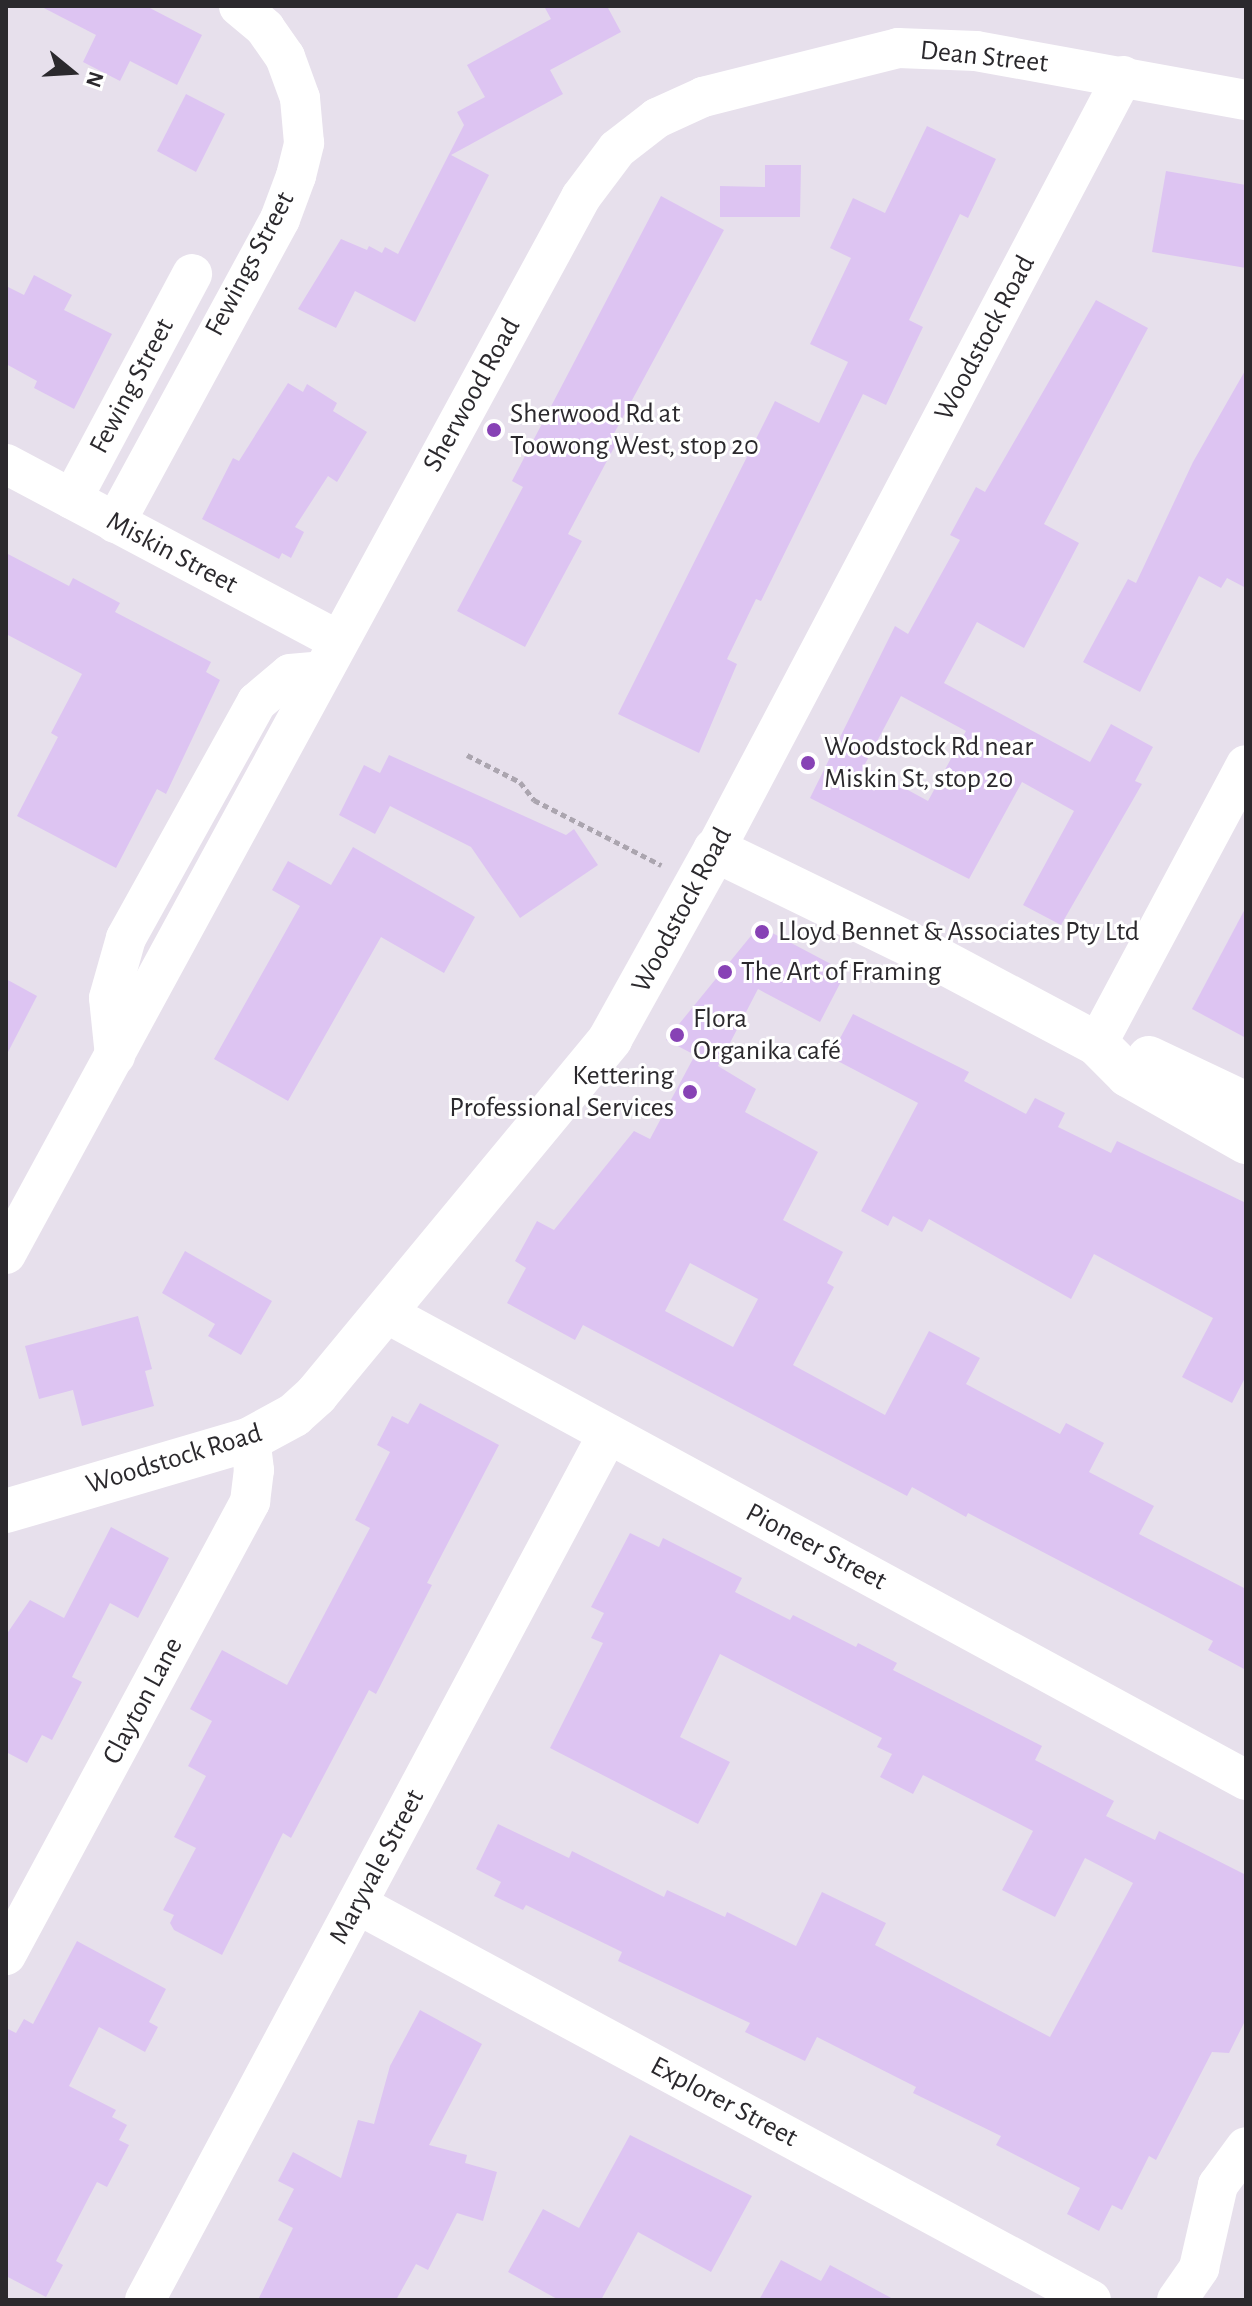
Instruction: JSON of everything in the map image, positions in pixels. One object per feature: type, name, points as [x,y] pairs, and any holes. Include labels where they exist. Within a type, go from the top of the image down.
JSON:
[{"type":"main road","points":[[715,850],[913,946],[1097,1044],[1138,1053],[1246,1104]]},
{"type":"main road","name":"Woodstock Road","points":[[6,1511],[250,1439],[294,1415],[316,1395],[610,1039],[715,850]]},
{"type":"main road","points":[[1097,1044],[1128,1075],[1246,1142]]},
{"type":"street","name":"Fewings Street","points":[[115,523],[280,219],[304,143],[300,98],[278,47],[265,28],[239,6]]},
{"type":"street","name":"Dean Street","points":[[638,131],[703,97],[898,48],[976,51],[1246,100]]},
{"type":"street","name":"Woodstock Road","points":[[715,850],[1123,76]]},
{"type":"street","name":"Sherwood Road","points":[[6,1254],[581,197],[617,149],[638,131]]},
{"type":"street","name":"Fewing Street","points":[[72,499],[192,274]]},
{"type":"street","name":"Miskin Street","points":[[6,464],[115,523],[331,656]]},
{"type":"street","points":[[1097,1044],[1246,765]]},
{"type":"street","name":"Pioneer Street","points":[[386,1313],[1246,1780]]},
{"type":"street","name":"Maryvale Street","points":[[145,2300],[608,1434]]},
{"type":"street","name":"Clayton Lane","points":[[6,1955],[250,1502],[254,1470],[250,1439]]},
{"type":"street","name":"Explorer Street","points":[[357,1904],[1091,2300]]},
{"type":"street","points":[[1177,2300],[1199,2268],[1218,2185],[1246,2147]]},
{"type":"path","points":[[467,755],[520,782],[534,800],[661,866]]},
{"type":"building","points":[[40,6],[146,6],[202,35],[177,85],[130,61],[120,81],[83,62],[96,35]]},
{"type":"building","points":[[544,6],[607,6],[621,32],[550,70],[563,94],[451,155],[489,175],[415,322],[355,291],[336,328],[298,309],[341,239],[367,250],[369,246],[382,253],[385,247],[398,254],[464,125],[457,112],[485,97],[467,65],[551,19]]},
{"type":"building","points":[[186,94],[225,114],[196,172],[157,151]]},
{"type":"building","points":[[927,126],[996,159],[968,218],[960,214],[909,320],[923,327],[886,405],[863,394],[761,601],[756,599],[727,659],[737,664],[699,753],[618,714],[775,401],[819,423],[848,362],[810,344],[851,258],[830,248],[853,198],[885,213]]},
{"type":"building","points":[[765,165],[801,165],[800,217],[720,217],[720,186],[765,187]]},
{"type":"building","points":[[1166,171],[1246,185],[1246,268],[1152,252]]},
{"type":"building","points":[[661,196],[724,230],[611,439],[617,442],[568,534],[582,541],[525,647],[457,611],[523,487],[512,481]]},
{"type":"building","points":[[34,275],[72,295],[64,310],[112,334],[74,409],[34,388],[37,381],[6,364],[6,286],[24,295]]},
{"type":"building","points":[[1096,300],[1148,328],[1044,524],[1079,543],[1024,648],[977,622],[944,683],[1090,762],[1111,724],[1153,747],[1135,781],[1142,784],[1061,925],[1023,905],[1074,811],[1022,782],[969,879],[810,798],[895,626],[908,634],[960,540],[950,535],[976,487],[985,492]],"holes":[[[901,696],[966,731],[928,801],[864,766]]]},
{"type":"building","points":[[1246,369],[1246,588],[1227,578],[1221,588],[1199,576],[1140,692],[1083,662],[1128,579],[1136,583],[1193,462]]},
{"type":"building","points":[[288,383],[303,392],[307,384],[337,403],[333,411],[367,432],[337,482],[328,476],[295,527],[304,532],[291,558],[282,553],[279,559],[202,519],[233,458],[239,461]]},
{"type":"building","points":[[6,553],[69,586],[73,578],[120,603],[115,612],[211,662],[206,672],[220,680],[166,794],[157,789],[116,868],[17,816],[58,737],[51,733],[82,674],[6,634]]},
{"type":"building","points":[[389,755],[566,835],[574,829],[598,865],[520,918],[471,847],[390,806],[375,834],[339,815],[364,765],[380,773]]},
{"type":"building","points":[[353,847],[475,917],[444,973],[381,937],[288,1101],[214,1059],[300,906],[272,890],[288,861],[331,885]]},
{"type":"building","points":[[1246,907],[1246,1038],[1192,1009]]},
{"type":"building","points":[[759,926],[846,972],[820,1022],[758,989],[718,1066],[756,1089],[745,1112],[818,1152],[783,1220],[843,1252],[827,1283],[834,1287],[793,1365],[885,1415],[929,1331],[980,1358],[966,1384],[1060,1434],[1066,1423],[1104,1443],[1089,1472],[1154,1506],[1139,1534],[1246,1589],[1246,1670],[1208,1650],[1213,1641],[968,1513],[966,1517],[912,1487],[907,1496],[583,1325],[575,1340],[507,1303],[526,1268],[515,1261],[537,1221],[554,1230],[634,1131],[650,1139],[695,1055],[666,1040]],"holes":[[[690,1263],[758,1299],[733,1347],[665,1311]]]},
{"type":"building","points":[[6,979],[37,996],[6,1056]]},
{"type":"building","points":[[853,1014],[969,1072],[964,1081],[1026,1114],[1035,1098],[1065,1113],[1058,1127],[1111,1153],[1117,1141],[1246,1203],[1246,1376],[1232,1403],[1182,1377],[1213,1318],[1094,1254],[1071,1299],[929,1219],[922,1232],[893,1216],[888,1226],[861,1211],[918,1103],[830,1057]]},
{"type":"building","points":[[185,1251],[272,1301],[241,1355],[208,1336],[215,1324],[162,1293]]},
{"type":"building","points":[[138,1316],[152,1369],[145,1371],[154,1406],[82,1426],[73,1390],[39,1399],[25,1346]]},
{"type":"building","points":[[420,1403],[499,1445],[427,1583],[432,1585],[376,1694],[369,1690],[291,1838],[283,1833],[222,1955],[174,1930],[170,1923],[174,1915],[163,1910],[196,1848],[174,1837],[206,1776],[188,1766],[212,1721],[190,1709],[222,1650],[287,1685],[370,1528],[355,1520],[390,1452],[377,1445],[392,1416],[408,1424]]},
{"type":"building","points":[[111,1527],[169,1558],[138,1618],[110,1603],[72,1677],[82,1682],[52,1740],[42,1735],[27,1763],[6,1752],[6,1635],[30,1600],[64,1618]]},
{"type":"building","points":[[630,1533],[659,1547],[663,1538],[742,1578],[735,1592],[790,1620],[793,1615],[856,1647],[858,1643],[897,1663],[893,1670],[1042,1746],[1035,1760],[1114,1801],[1106,1816],[1155,1840],[1159,1831],[1246,1875],[1246,2019],[1229,2053],[1212,2052],[1156,2160],[1149,2156],[1122,2210],[1112,2205],[1099,2231],[1067,2214],[1080,2188],[996,2145],[1001,2136],[913,2093],[916,2087],[817,2037],[805,2061],[745,2032],[750,2023],[618,1961],[622,1952],[526,1905],[523,1910],[494,1896],[501,1882],[476,1869],[498,1824],[569,1858],[572,1851],[664,1897],[667,1890],[725,1917],[727,1912],[796,1946],[822,1892],[886,1923],[875,1945],[1050,2037],[1133,1883],[1085,1858],[1055,1917],[1002,1890],[1033,1831],[923,1775],[913,1794],[880,1777],[892,1754],[877,1747],[882,1738],[720,1654],[680,1737],[730,1762],[698,1824],[550,1748],[603,1643],[591,1638],[604,1613],[591,1607]]},
{"type":"building","points":[[77,1941],[166,1989],[149,2022],[158,2027],[145,2052],[99,2027],[69,2086],[116,2110],[112,2117],[127,2125],[119,2140],[129,2145],[107,2187],[97,2182],[56,2261],[63,2265],[46,2297],[6,2276],[6,2028],[16,2033],[24,2019],[33,2024]]},
{"type":"building","points":[[420,2010],[482,2044],[429,2145],[467,2155],[465,2163],[497,2172],[483,2221],[457,2213],[428,2270],[416,2264],[396,2300],[258,2300],[293,2228],[278,2220],[294,2189],[278,2181],[293,2152],[341,2178],[358,2120],[374,2124],[390,2066]]},
{"type":"building","points":[[630,2135],[752,2196],[711,2272],[638,2232],[601,2300],[559,2300],[508,2272],[543,2209],[579,2228]]},
{"type":"building","points":[[781,2260],[821,2281],[830,2265],[895,2300],[759,2300]]},
{"type":"place","name":"Sherwood Rd at Toowong West, stop 20","points":[[494,430]]},
{"type":"place","name":"Woodstock Rd near Miskin St, stop 20","points":[[808,763]]},
{"type":"place","name":"Lloyd Bennet & Associates Pty Ltd","points":[[762,932]]},
{"type":"place","name":"The Art of Framing","points":[[725,972]]},
{"type":"place","name":"Flora Organika café","points":[[677,1035]]},
{"type":"place","name":"Kettering Professional Services","points":[[690,1092]]}]
